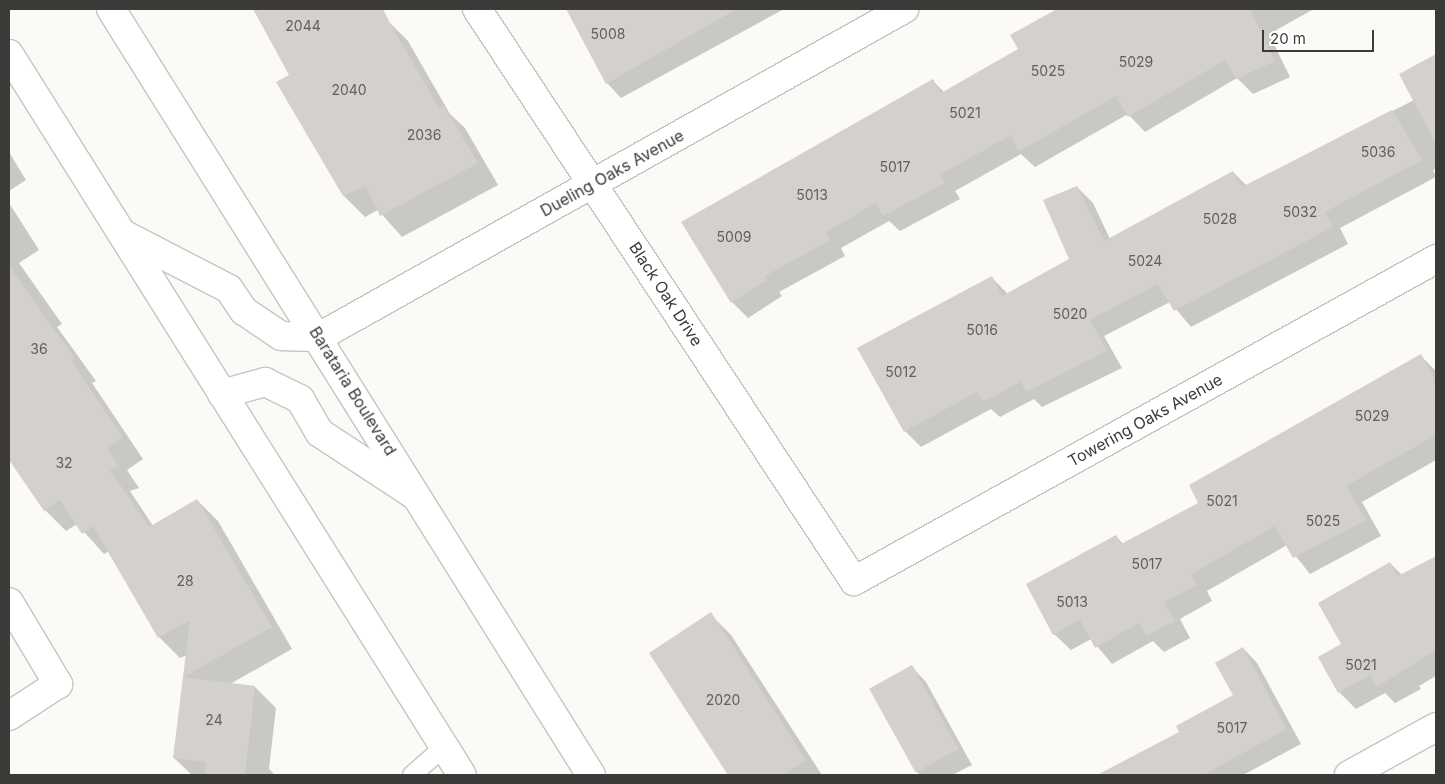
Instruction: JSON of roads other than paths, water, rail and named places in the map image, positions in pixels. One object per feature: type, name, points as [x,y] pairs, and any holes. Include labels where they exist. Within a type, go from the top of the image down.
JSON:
[{"type":"street","name":"Barataria Boulevard","points":[[111,9],[319,337],[591,775]]},
{"type":"street","name":"Black Oak Drive","points":[[477,9],[854,581]]},
{"type":"street","name":"Dueling Oaks Avenue","points":[[319,337],[904,9]]},
{"type":"street","points":[[9,54],[462,775]]},
{"type":"street","points":[[121,233],[229,289],[244,312],[281,336],[319,337]]},
{"type":"street","name":"Towering Oaks Avenue","points":[[854,581],[1436,260]]},
{"type":"street","points":[[222,394],[265,382],[300,400],[320,433],[420,499]]},
{"type":"street","points":[[9,602],[58,684],[9,716]]},
{"type":"street","points":[[1349,775],[1436,727]]},
{"type":"lane","points":[[412,775],[444,747]]}]
